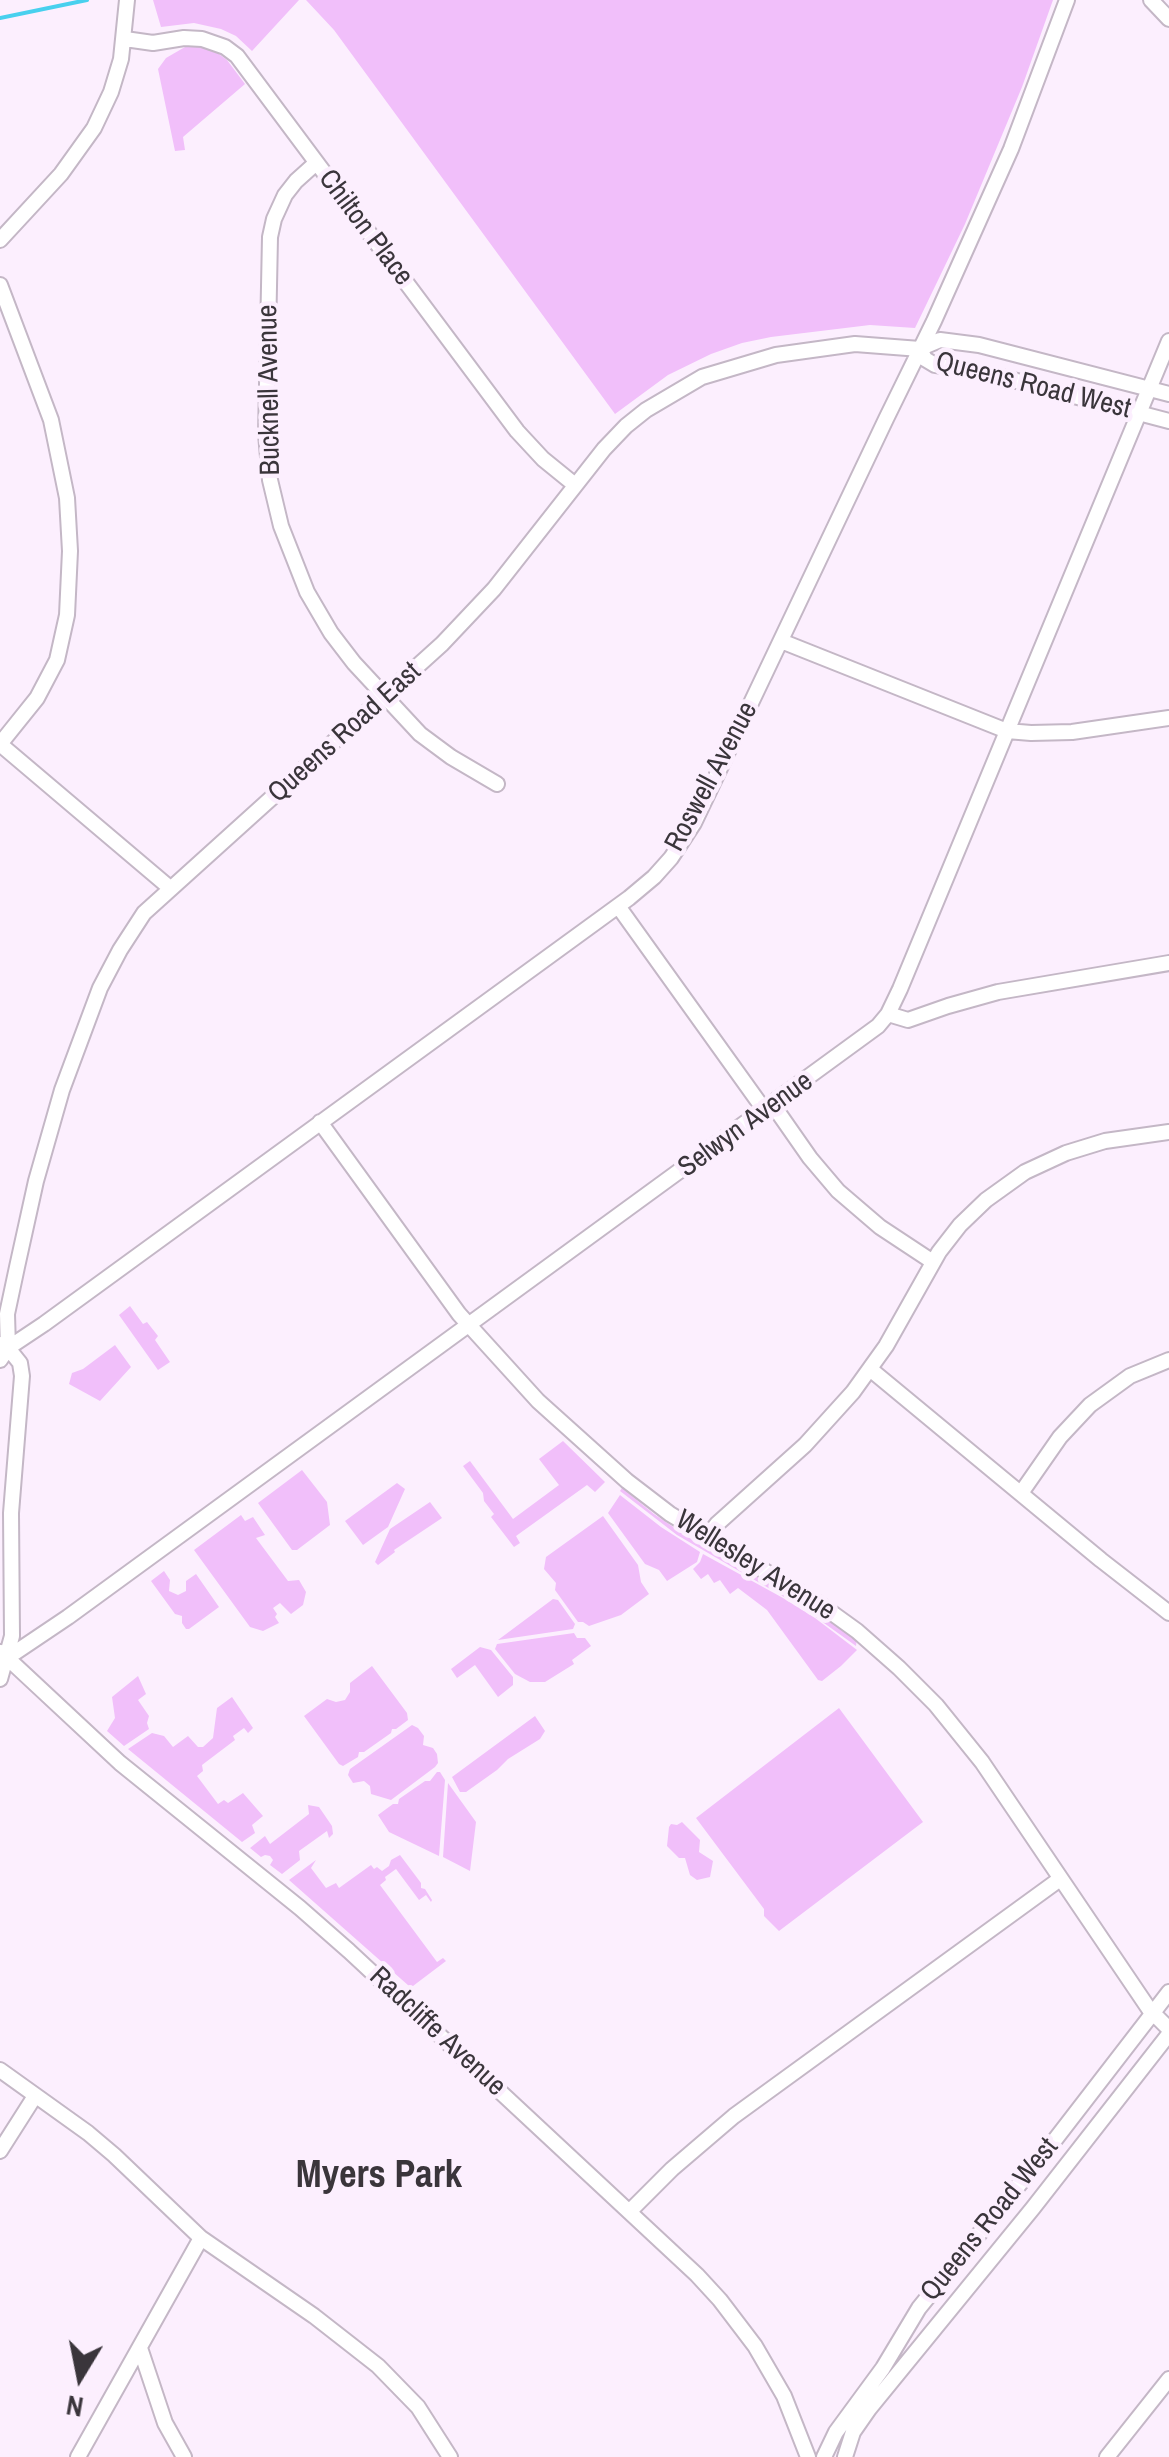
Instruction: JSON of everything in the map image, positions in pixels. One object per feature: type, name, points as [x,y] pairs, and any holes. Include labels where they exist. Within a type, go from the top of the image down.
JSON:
[{"type":"street","points":[[0,240],[60,175],[94,128],[115,80],[125,38],[127,0]]},
{"type":"street","name":"Roswell Avenue","points":[[3,1349],[44,1324],[618,906],[654,876],[689,832],[992,194],[1067,0]]},
{"type":"street","points":[[1151,0],[1169,19]]},
{"type":"street","name":"Chilton Place","points":[[125,38],[153,43],[210,40],[244,63],[516,431],[542,459],[575,485]]},
{"type":"street","name":"Bucknell Avenue","points":[[316,163],[285,195],[270,233],[266,428],[269,468],[281,526],[306,592],[340,645],[410,724],[440,750],[497,784]]},
{"type":"street","points":[[0,285],[41,390],[58,449],[68,506],[70,568],[65,632],[53,669],[37,698],[0,744],[170,888]]},
{"type":"street","name":"Queens Road West","points":[[1169,394],[979,345],[940,340],[920,349],[924,359],[935,366],[994,375],[1169,421]]},
{"type":"street","name":"Selwyn Avenue","points":[[2,1656],[70,1615],[873,1031],[888,1014],[1169,340]]},
{"type":"street","name":"Queens Road East","points":[[0,1679],[2,1656],[12,1629],[11,1514],[22,1376],[20,1363],[3,1349],[8,1314],[26,1222],[69,1069],[100,988],[144,913],[417,669],[480,605],[575,485],[636,418],[681,388],[711,374],[776,355],[843,344],[920,349]]},
{"type":"street","points":[[781,641],[1007,731],[1072,732],[1169,718]]},
{"type":"street","points":[[618,906],[769,1108],[838,1191],[887,1232],[932,1262]]},
{"type":"street","points":[[888,1014],[908,1020],[1004,991],[1169,964]]},
{"type":"street","name":"Wellesley Avenue","points":[[320,1122],[469,1326],[538,1400],[626,1481],[670,1514],[832,1612],[900,1668],[965,1739],[1152,2014],[1169,2032]]},
{"type":"street","points":[[706,1537],[819,1430],[870,1370],[949,1238],[997,1191],[1055,1157],[1092,1145],[1169,1132]]},
{"type":"street","points":[[1021,1493],[1083,1411],[1122,1380],[1169,1360]]},
{"type":"street","points":[[870,1370],[1169,1613]]},
{"type":"street","name":"Radcliffe Avenue","points":[[2,1656],[120,1763],[349,1951],[697,2275],[738,2322],[774,2378],[808,2457]]},
{"type":"street","points":[[630,2212],[672,2169],[734,2116],[1060,1879]]},
{"type":"street","name":"Queens Road West","points":[[824,2457],[832,2438],[883,2368],[919,2308],[1169,1992]]},
{"type":"street","name":"Queens Road West","points":[[845,2457],[853,2432],[868,2408],[1033,2208],[1169,2032]]},
{"type":"street","points":[[0,2070],[114,2155],[201,2238],[314,2316],[378,2366],[418,2407],[450,2457]]},
{"type":"street","points":[[0,2151],[35,2096]]},
{"type":"street","points":[[78,2457],[201,2238]]},
{"type":"street","points":[[140,2348],[165,2423],[184,2457]]},
{"type":"street","points":[[120,2383],[136,2379],[153,2386]]},
{"type":"street","points":[[1107,2457],[1169,2380]]},
{"type":"street","points":[[798,2430],[813,2441],[832,2438]]},
{"type":"shaded area","points":[[153,0],[299,0],[252,51],[221,29],[194,23],[161,27]]},
{"type":"shaded area","points":[[306,0],[1053,0],[965,224],[915,328],[870,325],[742,343],[668,375],[615,414],[334,30]]},
{"type":"shaded area","points":[[185,47],[211,48],[227,60],[245,84],[183,137],[185,150],[175,151],[158,69],[166,58]]},
{"type":"shaded area","points":[[130,1306],[158,1336],[155,1340],[170,1362],[158,1370],[119,1315]]},
{"type":"shaded area","points":[[115,1345],[131,1367],[100,1401],[69,1384],[72,1373]]},
{"type":"shaded area","points":[[563,1441],[605,1482],[595,1492],[587,1485],[516,1536],[520,1543],[514,1547],[491,1517],[494,1514],[483,1493],[463,1466],[470,1461],[513,1519],[559,1485],[539,1459]]},
{"type":"shaded area","points":[[302,1470],[327,1502],[330,1525],[292,1550],[258,1503]]},
{"type":"shaded area","points":[[397,1483],[405,1489],[388,1527],[363,1545],[345,1521]]},
{"type":"shaded area","points":[[622,1488],[697,1543],[779,1585],[857,1637],[856,1646],[803,1608],[677,1535],[620,1491]]},
{"type":"shaded area","points":[[620,1495],[700,1552],[697,1562],[667,1581],[659,1570],[645,1564],[608,1513]]},
{"type":"shaded area","points":[[430,1502],[442,1518],[378,1565],[375,1562],[390,1529]]},
{"type":"shaded area","points":[[241,1515],[245,1521],[253,1517],[265,1535],[256,1538],[288,1581],[299,1580],[306,1592],[303,1605],[291,1614],[280,1603],[273,1608],[279,1623],[263,1631],[250,1627],[194,1550]]},
{"type":"shaded area","points":[[603,1516],[638,1565],[641,1582],[649,1594],[621,1615],[589,1626],[578,1622],[544,1569],[546,1557]]},
{"type":"shaded area","points":[[703,1554],[783,1598],[857,1650],[822,1681],[818,1680],[767,1610],[738,1588],[730,1594],[720,1580],[714,1583],[708,1574],[701,1579],[693,1569]]},
{"type":"shaded area","points":[[164,1571],[170,1580],[169,1591],[178,1595],[186,1591],[186,1581],[196,1574],[219,1607],[186,1629],[182,1616],[175,1614],[151,1581]]},
{"type":"shaded area","points":[[553,1599],[558,1600],[575,1624],[573,1629],[498,1640]]},
{"type":"shaded area","points":[[574,1633],[591,1646],[572,1660],[574,1664],[545,1682],[530,1682],[515,1674],[495,1649],[497,1644]]},
{"type":"shaded area","points":[[480,1647],[491,1650],[513,1677],[513,1685],[498,1697],[475,1665],[457,1678],[451,1669]]},
{"type":"shaded area","points":[[372,1666],[407,1713],[408,1720],[343,1766],[304,1716],[327,1699],[345,1700],[350,1683]]},
{"type":"shaded area","points":[[138,1676],[146,1694],[138,1700],[149,1716],[149,1729],[124,1746],[107,1731],[115,1718],[112,1697]]},
{"type":"shaded area","points":[[232,1697],[253,1728],[248,1733],[244,1728],[233,1736],[235,1740],[202,1765],[203,1771],[197,1776],[218,1804],[224,1800],[228,1803],[243,1793],[263,1816],[252,1825],[255,1833],[242,1842],[128,1749],[152,1733],[164,1736],[173,1747],[188,1736],[203,1747],[213,1738],[217,1708]]},
{"type":"shaded area","points":[[839,1708],[923,1822],[779,1931],[764,1916],[764,1909],[696,1818]]},
{"type":"shaded area","points":[[535,1716],[545,1731],[540,1739],[466,1792],[460,1792],[452,1777]]},
{"type":"shaded area","points":[[412,1725],[424,1736],[423,1745],[437,1754],[435,1767],[391,1800],[371,1794],[364,1781],[353,1783],[348,1775],[350,1769]]},
{"type":"shaded area","points":[[437,1772],[445,1780],[439,1856],[389,1832],[378,1815],[430,1781]]},
{"type":"shaded area","points":[[448,1783],[476,1822],[470,1871],[443,1857]]},
{"type":"shaded area","points":[[308,1805],[319,1807],[333,1834],[329,1838],[327,1831],[299,1851],[300,1860],[282,1874],[270,1865],[270,1856],[261,1857],[250,1848],[265,1836],[270,1844],[309,1814]]},
{"type":"shaded area","points":[[682,1822],[700,1840],[699,1852],[713,1861],[710,1877],[697,1880],[690,1875],[685,1858],[679,1858],[667,1846],[669,1827]]},
{"type":"shaded area","points":[[400,1855],[431,1902],[426,1895],[419,1900],[396,1869],[380,1885],[437,1962],[443,1958],[446,1961],[413,1986],[289,1880],[316,1860],[311,1868],[326,1888],[336,1883],[339,1888],[371,1865],[382,1871]]},
{"type":"waterway","points":[[0,18],[87,0]]},
{"type":"district","name":"Myers Park","points":[[379,2177]]}]
